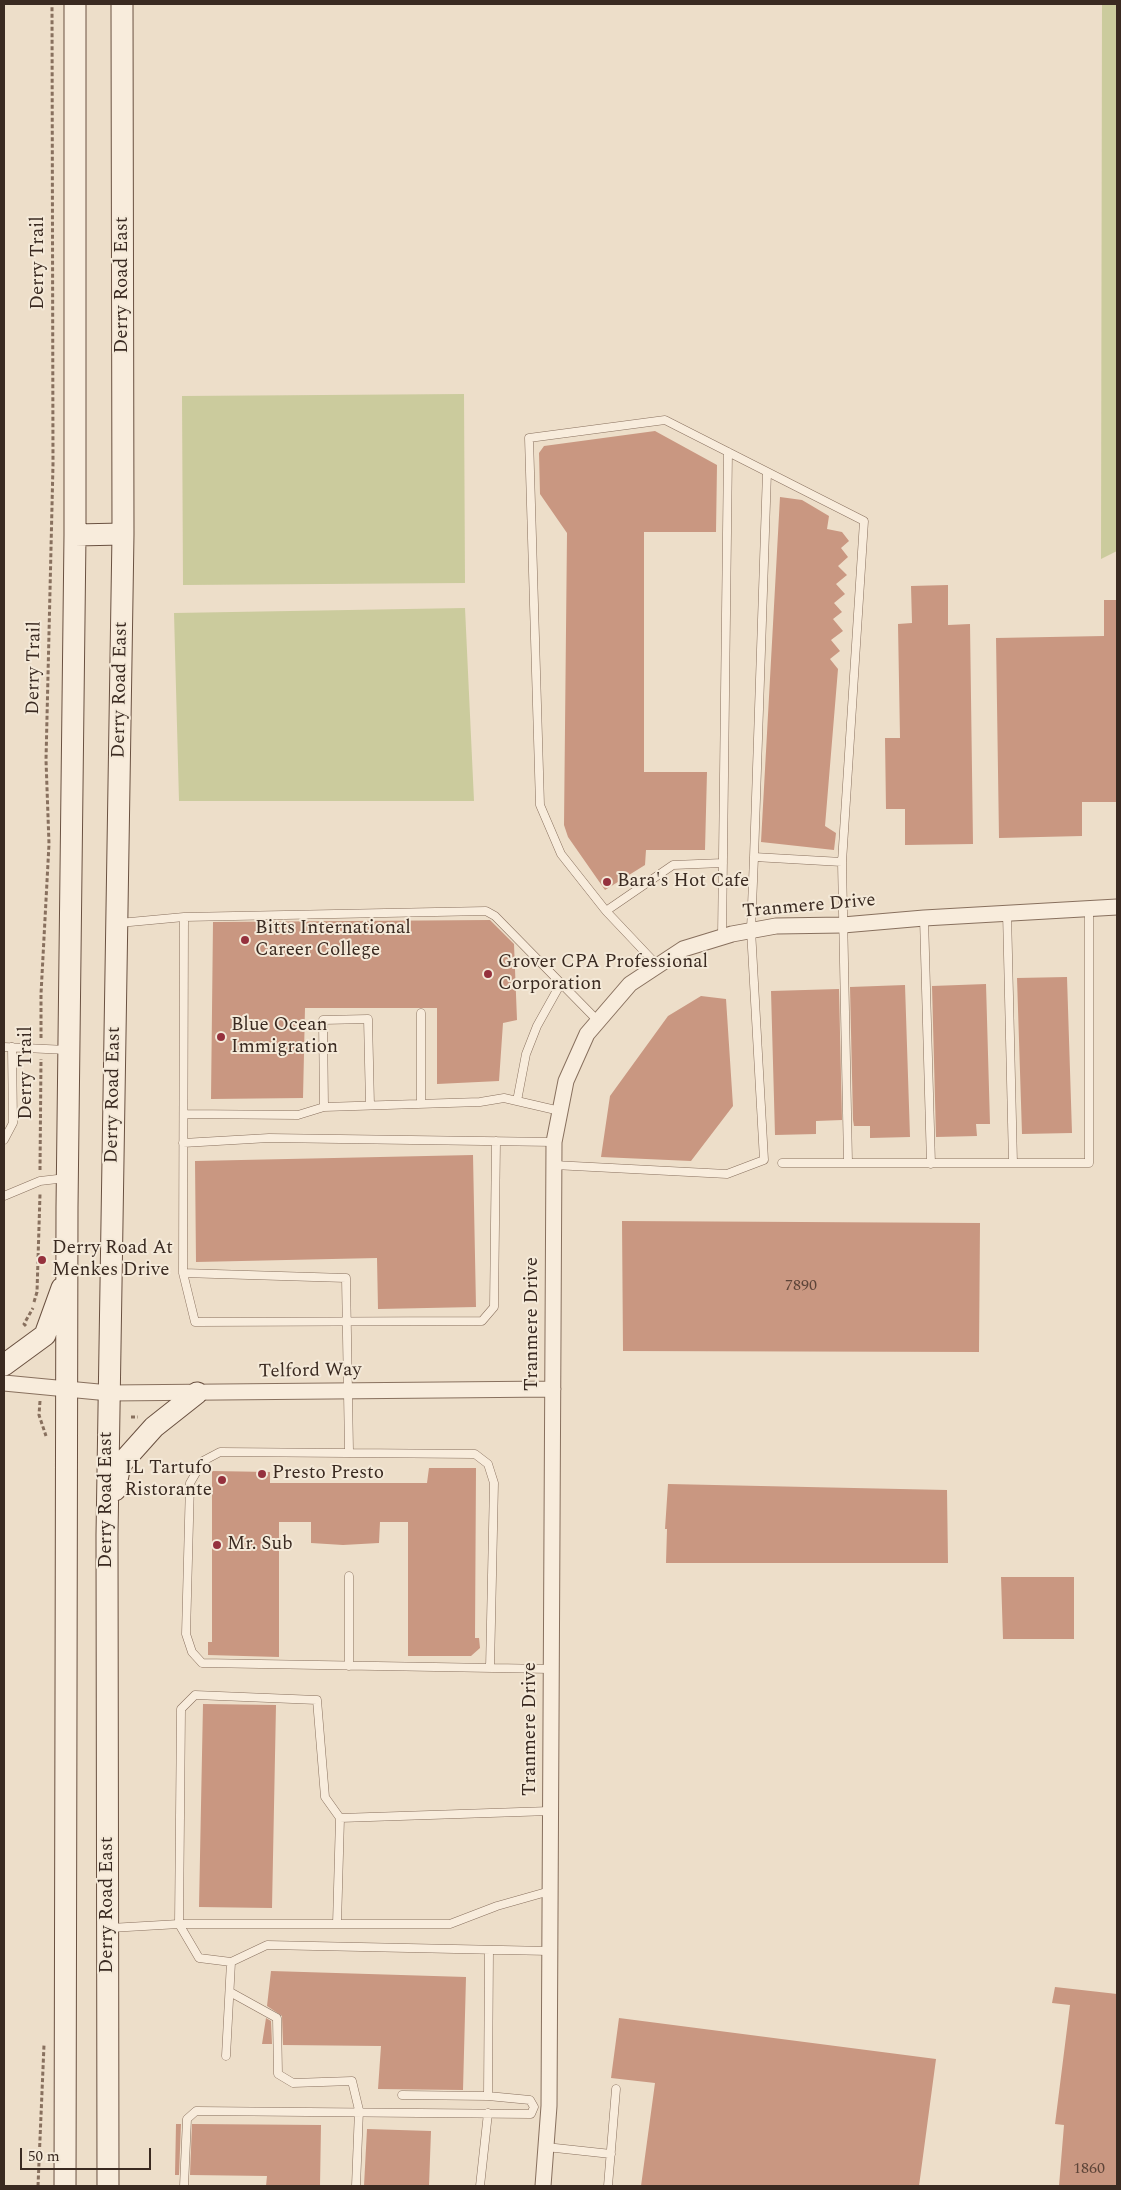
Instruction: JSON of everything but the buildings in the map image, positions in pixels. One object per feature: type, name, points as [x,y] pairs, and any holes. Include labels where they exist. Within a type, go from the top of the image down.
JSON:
[{"type":"main road","points":[[66,2186],[67,1388],[75,535],[75,4]]},
{"type":"main road","name":"Derry Road East","points":[[108,2186],[107,1534],[123,534],[122,4]]},
{"type":"main road","points":[[75,535],[123,534]]},
{"type":"main road","points":[[4,1365],[45,1335],[68,1273]]},
{"type":"main road","points":[[107,1534],[120,1465],[154,1427],[197,1393]]},
{"type":"street","name":"Tranmere Drive","points":[[543,2186],[546,2147],[541,2106],[550,1951],[554,1142],[566,1081],[587,1034],[630,984],[683,948],[751,930],[776,926],[843,925],[924,918],[1117,907]]},
{"type":"street","name":"Telford Way","points":[[4,1383],[109,1393],[553,1389]]},
{"type":"lane","points":[[658,966],[606,911],[561,854],[540,805],[528,438],[665,420],[864,521],[842,862],[848,1162]]},
{"type":"lane","points":[[722,937],[728,452]]},
{"type":"lane","points":[[554,1165],[726,1174],[764,1160],[751,930],[768,472]]},
{"type":"lane","points":[[754,857],[842,862]]},
{"type":"lane","points":[[606,911],[673,865],[723,862]]},
{"type":"lane","points":[[782,1163],[1088,1163],[1089,908]]},
{"type":"lane","points":[[117,923],[184,918],[486,911],[495,916],[598,1021]]},
{"type":"lane","points":[[1006,913],[1013,1163]]},
{"type":"lane","points":[[184,918],[183,1273],[196,1322],[482,1321],[494,1307],[496,1142]]},
{"type":"lane","points":[[924,918],[931,1164]]},
{"type":"lane","points":[[517,1101],[526,1054],[537,1026],[561,983]]},
{"type":"lane","points":[[420,1104],[421,1014]]},
{"type":"lane","points":[[324,1107],[322,1020],[368,1020],[370,1105]]},
{"type":"lane","points":[[4,1047],[69,1050]]},
{"type":"lane","points":[[4,1140],[13,1123],[12,1047]]},
{"type":"lane","points":[[184,1114],[298,1115],[324,1107],[480,1102],[504,1098],[560,1111]]},
{"type":"lane","points":[[183,1143],[269,1138],[554,1142]]},
{"type":"lane","points":[[4,1196],[40,1181],[68,1178]]},
{"type":"lane","points":[[183,1273],[346,1278],[349,1452]]},
{"type":"lane","points":[[490,1668],[494,1483],[488,1464],[475,1454],[220,1452],[203,1461],[190,1483],[186,1634],[192,1652],[202,1663],[350,1666],[551,1669]]},
{"type":"lane","points":[[349,1576],[350,1666]]},
{"type":"lane","points":[[337,1924],[340,1818],[325,1797],[317,1700],[194,1695],[181,1709],[179,1924],[199,1958],[231,1962],[267,1946],[550,1951]]},
{"type":"lane","points":[[340,1818],[550,1811]]},
{"type":"lane","points":[[108,1928],[179,1924],[450,1924],[497,1906],[550,1891]]},
{"type":"lane","points":[[488,2096],[489,1950]]},
{"type":"lane","points":[[226,2056],[231,1962]]},
{"type":"lane","points":[[230,1992],[277,2018],[278,2074],[293,2083],[352,2081],[359,2114],[356,2186]]},
{"type":"lane","points":[[608,2186],[616,2089]]},
{"type":"lane","points":[[184,2186],[188,2119],[196,2111],[359,2114],[531,2114],[541,2106],[530,2100],[488,2096],[402,2095]]},
{"type":"lane","points":[[480,2186],[488,2113]]},
{"type":"lane","points":[[546,2147],[610,2154]]},
{"type":"path","name":"Derry Trail","points":[[28,1328],[24,1324],[33,1309],[37,1292],[40,1181],[41,994],[49,844],[46,760],[53,464],[52,4]]},
{"type":"green space","points":[[1102,4],[1117,4],[1117,551],[1101,559]]},
{"type":"green space","points":[[464,394],[465,583],[183,585],[182,396]]},
{"type":"green space","points":[[465,608],[474,801],[179,801],[174,613]]},
{"type":"place","name":"Bara's Hot Cafe","points":[[607,882]]},
{"type":"place","name":"Bitts International Career College","points":[[245,940]]},
{"type":"place","name":"Grover CPA Professional Corporation","points":[[488,974]]},
{"type":"place","name":"Blue Ocean Immigration","points":[[221,1037]]},
{"type":"place","name":"Derry Road At Menkes Drive","points":[[42,1260]]},
{"type":"place","name":"Presto Presto","points":[[262,1474]]},
{"type":"place","name":"IL Tartufo Ristorante","points":[[222,1480]]},
{"type":"place","name":"Mr. Sub","points":[[217,1545]]}]
